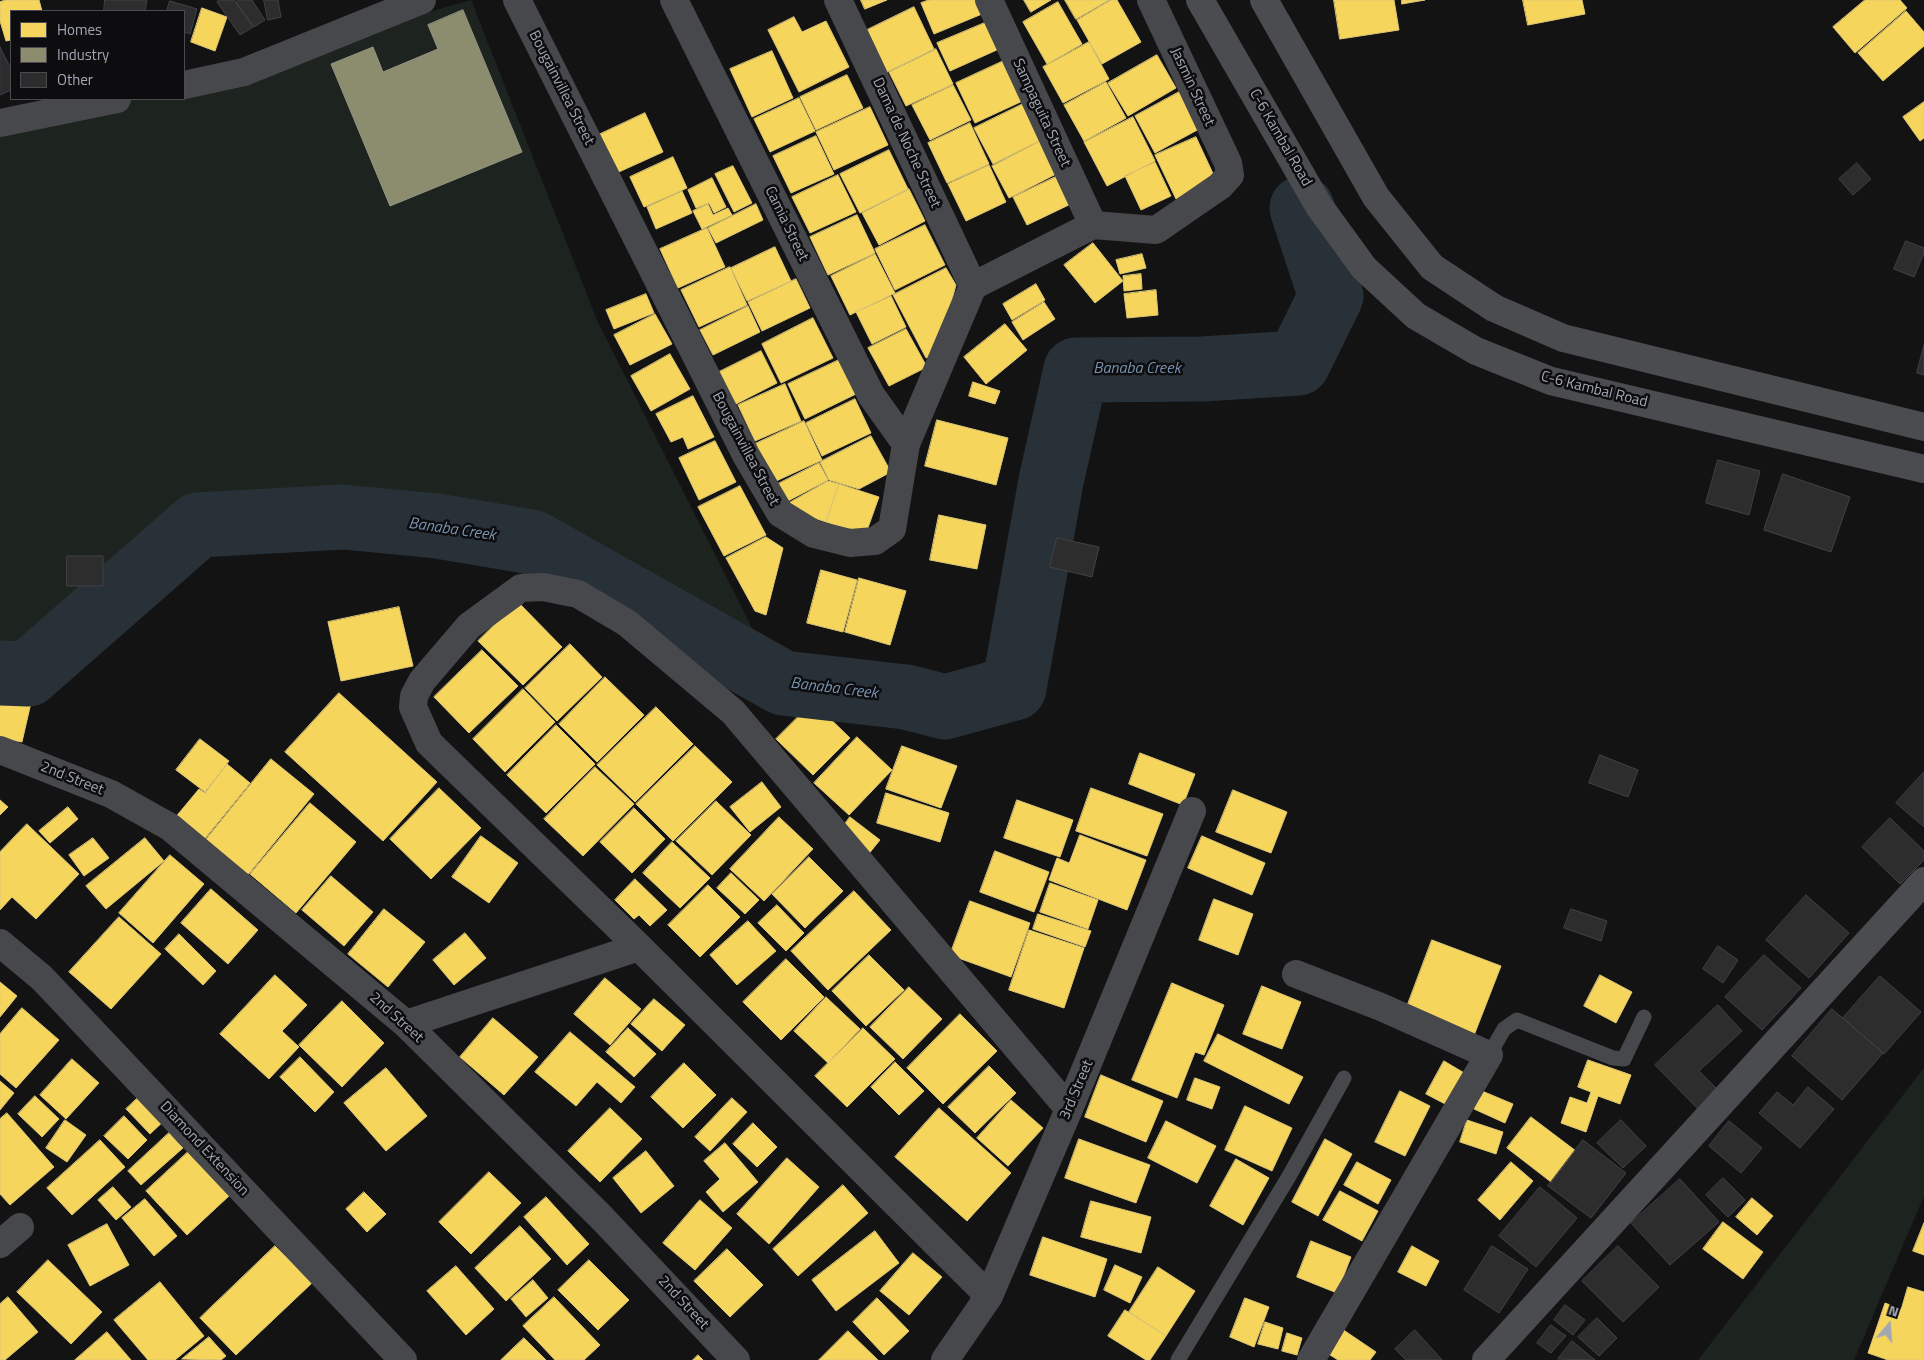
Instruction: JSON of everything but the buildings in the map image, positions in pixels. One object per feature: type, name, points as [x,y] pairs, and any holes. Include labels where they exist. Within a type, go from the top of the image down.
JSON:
[{"type":"main road","name":"C-6 Kambal Road","points":[[1200,0],[1319,206],[1364,268],[1416,316],[1476,351],[1550,380],[1924,469]]},
{"type":"main road","points":[[1264,0],[1376,197],[1432,267],[1494,308],[1563,338],[1924,427]]},
{"type":"main road","points":[[1486,1360],[1924,881]]},
{"type":"street","points":[[185,85],[244,72],[422,0]]},
{"type":"street","name":"Bougainvillea Street","points":[[517,0],[746,455],[780,513],[814,534],[850,543],[875,541],[892,529],[906,444],[973,286]]},
{"type":"street","name":"Camia Street","points":[[674,0],[871,395],[906,444]]},
{"type":"street","name":"Dama de Noche Street","points":[[838,0],[973,286]]},
{"type":"street","name":"Sampaguita Street","points":[[989,0],[1093,225]]},
{"type":"street","name":"Jasmin Street","points":[[1093,225],[1156,230],[1220,186],[1230,175],[1228,163],[1151,0]]},
{"type":"street","points":[[0,123],[112,100]]},
{"type":"street","points":[[973,286],[1093,225]]},
{"type":"street","points":[[989,1296],[639,947],[429,743],[413,707],[414,696],[422,681],[469,626],[522,588],[543,587],[578,594],[627,623],[732,712],[1069,1109]]},
{"type":"street","name":"2nd Street","points":[[0,750],[111,794],[170,828],[406,1024],[602,1218],[736,1360]]},
{"type":"street","name":"3rd Street","points":[[945,1360],[989,1296],[1069,1109],[1192,811]]},
{"type":"street","name":"Diamond Extension","points":[[0,943],[42,978],[403,1360]]},
{"type":"street","points":[[406,1024],[639,947]]},
{"type":"street","points":[[1296,974],[1381,1007],[1489,1055],[1311,1360]]},
{"type":"lane","points":[[1489,1055],[1504,1029],[1517,1020],[1612,1058],[1624,1060],[1644,1017]]},
{"type":"lane","points":[[1178,1360],[1288,1178],[1344,1078]]},
{"type":"shaded area","points":[[471,0],[597,320],[756,636],[593,541],[468,511],[384,505],[199,505],[102,584],[93,584],[31,654],[0,658],[0,133],[117,100],[185,100],[185,81]]},
{"type":"shaded area","points":[[1924,1068],[1924,1196],[1854,1360],[1698,1360]]},
{"type":"waterway","name":"Banaba Creek","points":[[0,673],[28,674],[198,525],[343,517],[437,526],[532,542],[783,683],[906,697],[945,707],[1014,688],[1051,481],[1076,370],[1202,369],[1298,363],[1331,296],[1302,208]]}]
